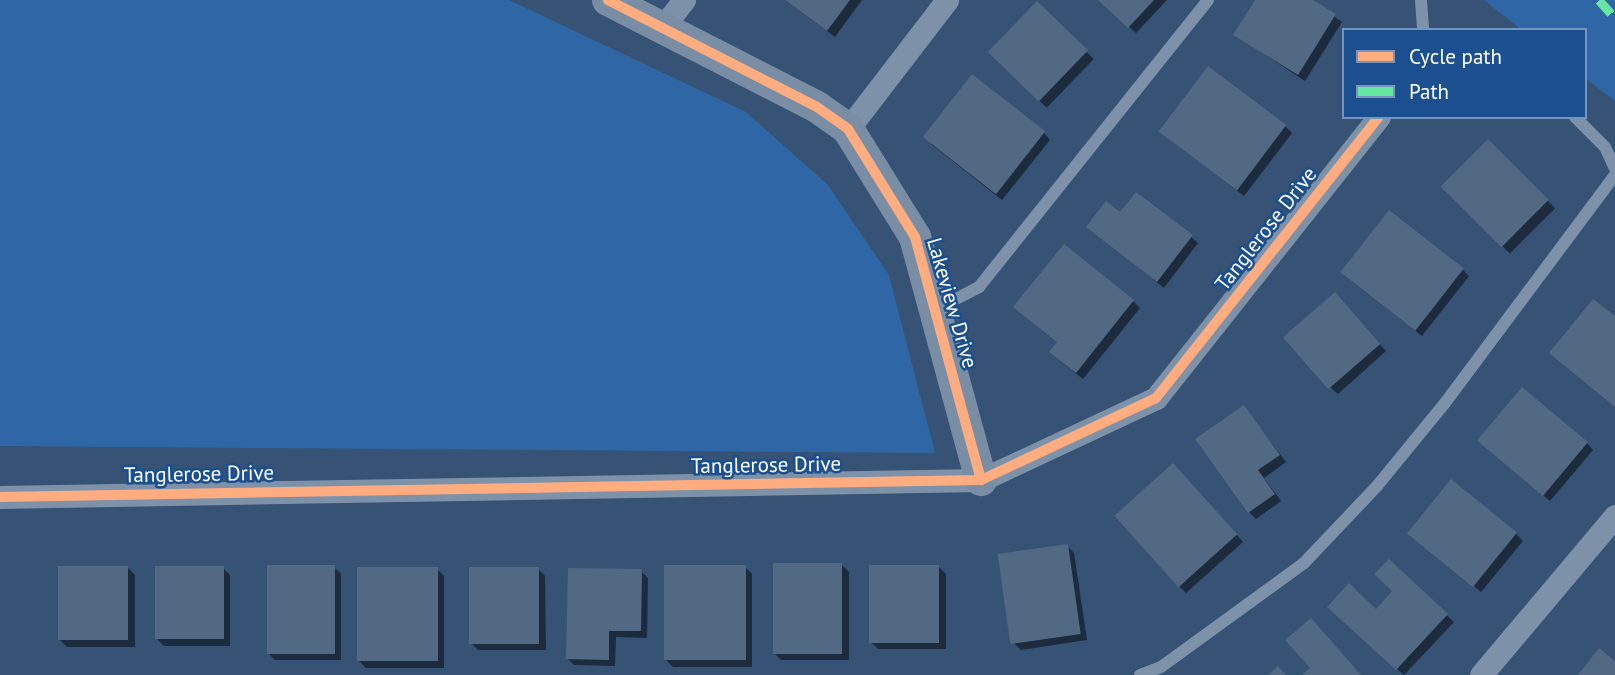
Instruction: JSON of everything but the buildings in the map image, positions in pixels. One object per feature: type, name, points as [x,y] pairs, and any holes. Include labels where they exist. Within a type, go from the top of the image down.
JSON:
[{"type":"street","name":"Lakeview Drive","points":[[608,0],[817,107],[848,129],[915,237],[981,480]]},
{"type":"street","points":[[662,28],[684,0]]},
{"type":"street","points":[[848,129],[947,0]]},
{"type":"street","name":"Tanglerose Drive","points":[[0,497],[981,480],[1156,398],[1377,119]]},
{"type":"street","points":[[1481,675],[1615,516]]},
{"type":"lane","points":[[935,310],[979,287],[1208,0]]},
{"type":"lane","points":[[1420,0],[1423,28]]},
{"type":"lane","points":[[1577,119],[1605,147],[1615,168]]},
{"type":"lane","points":[[1140,675],[1161,667],[1304,564],[1377,486],[1445,403],[1615,174]]},
{"type":"shaded area","points":[[0,0],[509,0],[746,112],[828,185],[889,275],[935,453],[0,446]]},
{"type":"shaded area","points":[[1484,0],[1615,0],[1615,101],[1587,80],[1587,28],[1519,28]]},
{"type":"marked path","points":[[1599,0],[1615,18]]},
{"type":"cycle path","points":[[608,0],[817,107],[848,129],[915,237],[981,480]]},
{"type":"cycle path","points":[[0,497],[981,480],[1156,398],[1377,119]]}]
